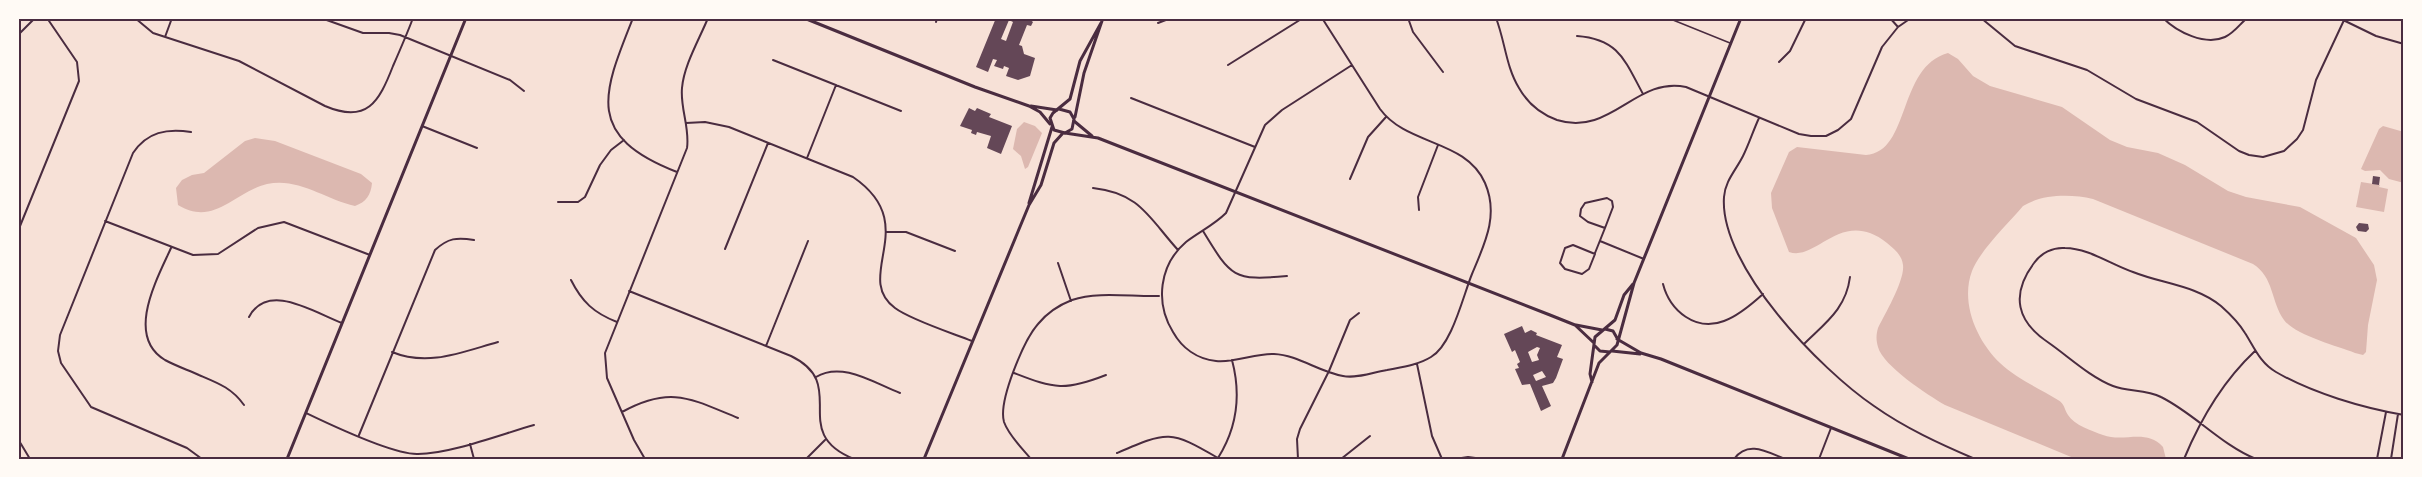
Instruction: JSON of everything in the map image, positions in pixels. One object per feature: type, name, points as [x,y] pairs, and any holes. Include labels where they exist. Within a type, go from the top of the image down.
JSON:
[{"type":"street","points":[[18,35],[35,18]]},
{"type":"street","points":[[18,231],[79,81],[77,62],[47,18]]},
{"type":"street","points":[[135,18],[146,29],[165,38],[239,61],[325,106],[340,112],[351,113],[364,110],[379,99],[414,18]]},
{"type":"street","points":[[165,38],[172,18]]},
{"type":"street","points":[[321,18],[363,33],[389,33],[406,37],[510,80],[524,91]]},
{"type":"street","points":[[287,459],[466,18]]},
{"type":"street","points":[[633,18],[611,72],[607,97],[614,125],[624,140],[646,159],[677,172]]},
{"type":"street","points":[[645,459],[607,378],[604,362],[608,344],[687,148],[682,98],[683,83],[708,18]]},
{"type":"street","points":[[804,18],[975,87],[1029,106],[1040,112],[1056,132],[1092,136],[1575,325],[1612,331],[1617,338],[1641,353],[1661,358],[1909,459]]},
{"type":"street","points":[[1029,205],[1041,184],[1054,143],[1072,129],[1082,80],[1103,18]]},
{"type":"street","points":[[1158,23],[1171,18]]},
{"type":"street","points":[[1228,65],[1303,18]]},
{"type":"street","points":[[1322,18],[1386,117],[1404,131],[1458,154],[1474,167],[1484,181],[1490,196],[1492,211],[1490,230],[1444,345],[1431,357],[1416,364],[1350,377],[1285,355],[1267,354],[1232,360],[1206,359],[1185,348],[1167,322],[1161,296],[1164,276],[1178,250],[1224,215],[1237,191],[1261,131],[1272,117],[1352,65]]},
{"type":"street","points":[[1408,18],[1413,32],[1443,72]]},
{"type":"street","points":[[1496,18],[1515,82],[1525,97],[1541,113],[1563,122],[1589,122],[1611,114],[1653,88],[1669,84],[1686,87],[1811,136],[1826,136],[1851,119],[1882,47],[1898,27],[1911,18]]},
{"type":"street","points":[[1562,459],[1601,361],[1616,347],[1634,283],[1741,18]]},
{"type":"street","points":[[1779,62],[1790,51],[1806,18]]},
{"type":"street","points":[[1890,18],[1898,27]]},
{"type":"street","points":[[1981,18],[2015,46],[2087,70],[2136,99],[2198,122],[2249,156],[2264,157],[2284,151],[2298,139],[2303,130],[2316,80],[2344,19]]},
{"type":"street","points":[[2163,18],[2183,32],[2211,40],[2226,36],[2247,18]]},
{"type":"street","points":[[2339,18],[2376,36],[2404,44]]},
{"type":"street","points":[[924,459],[1029,205],[1052,115],[1070,99],[1080,61],[1101,23]]},
{"type":"street","points":[[1577,36],[1594,37],[1612,46],[1621,56],[1643,94]]},
{"type":"street","points":[[773,60],[901,111]]},
{"type":"street","points":[[807,158],[836,86]]},
{"type":"street","points":[[1131,98],[1255,147]]},
{"type":"street","points":[[1029,106],[1067,110],[1074,120],[1092,136]]},
{"type":"street","points":[[1350,179],[1368,137],[1386,117]]},
{"type":"street","points":[[1759,117],[1728,183],[1724,207],[1738,254],[1763,294],[1804,344],[1872,405],[1923,435],[1975,459]]},
{"type":"street","points":[[686,123],[717,123],[854,177],[869,188],[883,210],[887,232],[879,279],[886,298],[894,308],[906,314],[973,341]]},
{"type":"street","points":[[422,126],[477,148]]},
{"type":"street","points":[[191,132],[171,129],[160,132],[137,146],[60,335],[58,351],[61,363],[91,407],[187,448],[202,459]]},
{"type":"street","points":[[558,202],[578,202],[585,197],[606,156],[624,140]]},
{"type":"street","points":[[725,249],[768,143]]},
{"type":"street","points":[[1419,210],[1418,197],[1438,145]]},
{"type":"street","points":[[1093,188],[1117,192],[1137,202],[1178,250]]},
{"type":"street","points":[[1595,254],[1571,245],[1563,250],[1560,263],[1565,269],[1582,274],[1589,268],[1595,254],[1605,228],[1613,207],[1612,201],[1607,198],[1585,203],[1580,216],[1588,222],[1605,228]]},
{"type":"street","points":[[105,221],[193,255],[218,254],[258,228],[284,222],[292,223],[370,255]]},
{"type":"street","points":[[1203,231],[1223,264],[1238,275],[1256,279],[1287,276]]},
{"type":"street","points":[[887,232],[906,232],[955,251]]},
{"type":"street","points":[[358,435],[435,250],[451,239],[474,240]]},
{"type":"street","points":[[766,346],[808,241]]},
{"type":"street","points":[[1600,241],[1644,259]]},
{"type":"street","points":[[171,248],[145,316],[148,340],[156,353],[166,361],[224,386],[236,394],[244,405]]},
{"type":"street","points":[[2256,459],[2227,444],[2158,395],[2111,385],[2035,333],[2026,324],[2020,307],[2019,294],[2025,277],[2035,261],[2045,253],[2060,248],[2076,249],[2132,272],[2184,286],[2208,297],[2237,322],[2266,364],[2282,375],[2350,402],[2404,415]]},
{"type":"street","points":[[1058,263],[1071,301]]},
{"type":"street","points":[[1804,344],[1837,312],[1847,292],[1850,277]]},
{"type":"street","points":[[571,280],[587,306],[599,315],[617,322]]},
{"type":"street","points":[[1592,382],[1590,374],[1596,335],[1615,320],[1623,299],[1634,283]]},
{"type":"street","points":[[1663,284],[1670,302],[1680,313],[1700,323],[1717,324],[1726,321],[1763,294]]},
{"type":"street","points":[[629,291],[798,359],[816,377],[821,393],[820,425],[826,440],[837,451],[854,459]]},
{"type":"street","points":[[1031,459],[1009,433],[1004,420],[1003,401],[1029,336],[1039,323],[1052,310],[1084,297],[1161,296]]},
{"type":"street","points":[[249,317],[254,307],[259,304],[279,300],[342,323]]},
{"type":"street","points":[[1298,459],[1297,439],[1300,429],[1329,371],[1350,320],[1359,313]]},
{"type":"street","points":[[1575,325],[1602,352],[1611,351],[1633,355],[1641,353]]},
{"type":"street","points":[[392,352],[411,359],[430,360],[498,342]]},
{"type":"street","points":[[2184,459],[2200,424],[2227,381],[2255,351]]},
{"type":"street","points":[[1117,453],[1158,438],[1172,436],[1191,442],[1218,459],[1226,443],[1238,399],[1232,360]]},
{"type":"street","points":[[1416,364],[1432,436],[1442,459]]},
{"type":"street","points":[[816,377],[830,370],[842,370],[900,393]]},
{"type":"street","points":[[1014,373],[1055,387],[1082,384],[1106,375]]},
{"type":"street","points":[[622,412],[654,399],[676,396],[738,418]]},
{"type":"street","points":[[2378,459],[2386,412]]},
{"type":"street","points":[[306,413],[394,450],[418,454],[470,444],[534,425]]},
{"type":"street","points":[[2391,459],[2398,414]]},
{"type":"street","points":[[1819,459],[1832,428]]},
{"type":"street","points":[[1341,459],[1370,436]]},
{"type":"street","points":[[18,439],[30,459]]},
{"type":"street","points":[[806,459],[826,440]]},
{"type":"street","points":[[470,444],[474,459]]},
{"type":"street","points":[[1734,459],[1745,450],[1753,448],[1785,459]]},
{"type":"street","points":[[1455,459],[1468,457],[1483,459]]},
{"type":"lane","points":[[1668,18],[1730,43]]},
{"type":"shaded area","points":[[1948,53],[1958,59],[1973,76],[1990,86],[2062,107],[2110,140],[2127,147],[2158,153],[2185,165],[2228,191],[2246,197],[2300,207],[2356,238],[2374,265],[2377,280],[2368,325],[2366,352],[2363,355],[2355,353],[2307,335],[2289,325],[2280,313],[2265,276],[2253,264],[2093,199],[2057,196],[2039,199],[2023,206],[1982,254],[1972,271],[1969,283],[1968,296],[1973,321],[1984,344],[2000,363],[2021,379],[2060,402],[2074,422],[2111,437],[2149,438],[2163,447],[2166,459],[2076,459],[1945,405],[1918,387],[1888,363],[1877,342],[1878,328],[1901,279],[1903,265],[1899,255],[1887,243],[1871,233],[1856,231],[1843,233],[1810,250],[1799,253],[1789,252],[1772,208],[1771,193],[1789,152],[1797,147],[1866,155],[1880,150],[1891,140],[1920,74],[1932,61]]},
{"type":"shaded area","points":[[1024,122],[1035,126],[1042,133],[1028,167],[1025,169],[1021,156],[1013,149],[1017,129]]},
{"type":"shaded area","points":[[2383,126],[2404,132],[2404,183],[2389,179],[2380,170],[2361,169],[2379,129]]},
{"type":"shaded area","points":[[255,138],[275,141],[361,174],[372,183],[369,194],[365,200],[355,206],[301,186],[278,183],[255,188],[213,210],[191,211],[178,205],[176,188],[182,180],[204,173],[245,141]]},
{"type":"shaded area","points":[[2361,182],[2380,185],[2379,187],[2388,189],[2384,212],[2356,207]]},
{"type":"building","points":[[996,18],[1033,18],[1029,19],[1033,22],[1031,26],[1027,25],[1019,45],[1022,46],[1024,54],[1035,58],[1030,76],[1018,80],[1006,76],[1009,68],[994,66],[997,60],[993,59],[988,72],[976,67]],"holes":[[[1009,20],[1013,22],[1006,41],[1001,39]]]},
{"type":"building","points":[[969,108],[975,111],[977,108],[991,114],[989,117],[1012,126],[1001,154],[987,148],[991,136],[977,132],[976,135],[971,133],[972,130],[960,126]]},
{"type":"building","points":[[2373,176],[2380,177],[2379,185],[2372,184]]},
{"type":"building","points":[[2359,223],[2368,224],[2369,229],[2366,232],[2358,231],[2356,227]]},
{"type":"building","points":[[1522,326],[1525,333],[1531,330],[1537,333],[1536,335],[1562,345],[1557,357],[1563,359],[1556,378],[1553,383],[1542,386],[1551,406],[1541,411],[1530,384],[1522,385],[1515,369],[1519,368],[1517,364],[1520,362],[1515,350],[1512,352],[1504,334]],"holes":[[[1537,347],[1540,348],[1537,355],[1539,360],[1532,362],[1528,352]],[[1542,371],[1546,377],[1536,381],[1533,375]]]}]
